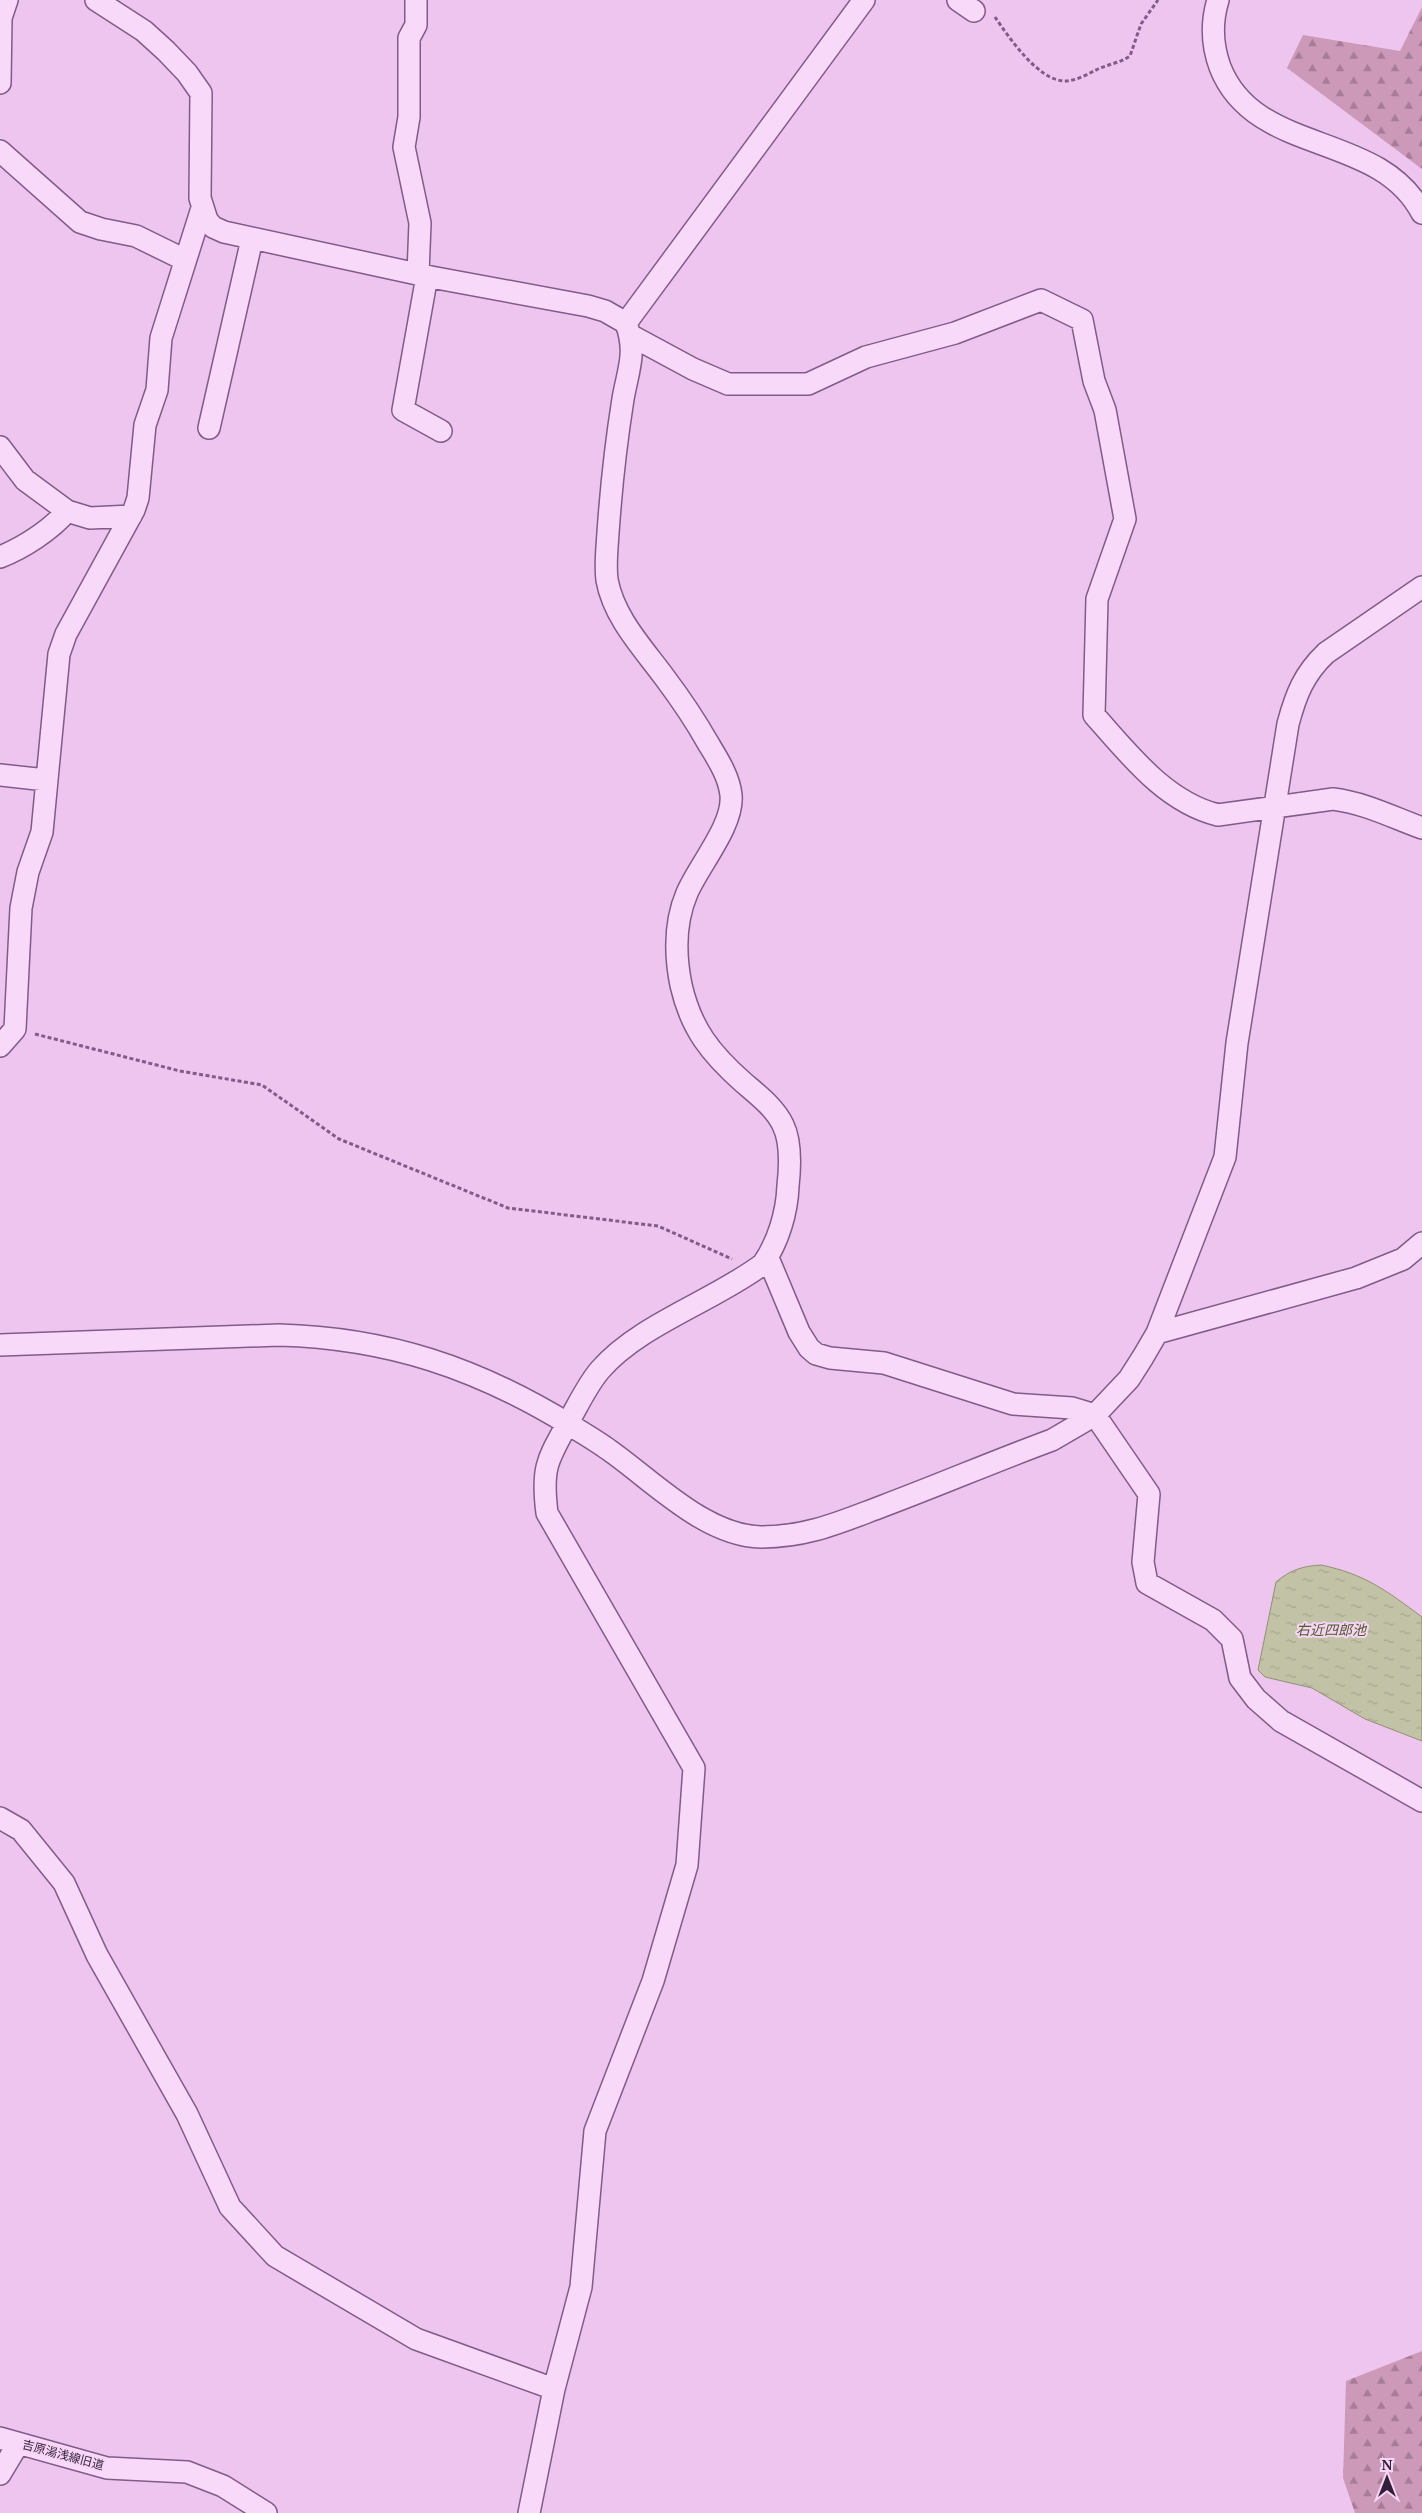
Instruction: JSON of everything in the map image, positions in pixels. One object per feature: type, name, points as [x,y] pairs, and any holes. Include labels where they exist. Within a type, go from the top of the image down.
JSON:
[{"type":"street","points":[[0,83],[2,36],[0,18],[7,0]]},
{"type":"street","points":[[96,0],[144,31],[187,73],[201,93],[199,180],[202,208],[206,220],[224,232],[422,275],[588,306],[605,311],[628,329],[693,369],[728,384],[808,384],[866,356],[955,333],[1041,300],[1082,320],[1094,381],[1105,410],[1125,519],[1098,599],[1094,715],[1144,770],[1171,793],[1201,811],[1218,815],[1333,799],[1350,801],[1374,808],[1422,828]]},
{"type":"street","points":[[416,0],[416,25],[409,38],[408,117],[404,147],[420,223],[422,275],[403,410],[441,431]]},
{"type":"street","points":[[529,2513],[554,2389],[581,2288],[595,2130],[653,1981],[687,1865],[694,1768],[547,1513],[544,1480],[546,1467],[568,1424],[599,1371],[617,1353],[762,1264],[773,1250],[788,1198],[790,1173],[784,1126],[774,1111],[714,1055],[704,1042],[692,1022],[678,967],[680,920],[687,894],[731,807],[728,784],[719,760],[699,728],[624,621],[612,597],[607,579],[609,519],[618,438],[633,356],[628,329],[864,0]]},
{"type":"street","points":[[1218,0],[1213,35],[1216,55],[1224,76],[1247,107],[1263,120],[1363,160],[1385,173],[1402,186],[1416,201],[1422,213]]},
{"type":"street","points":[[1,157],[80,222],[101,229],[136,236],[185,260]]},
{"type":"street","points":[[0,1046],[15,1029],[21,908],[28,872],[42,832],[59,654],[66,634],[131,516],[138,498],[145,425],[157,390],[161,338],[202,208]]},
{"type":"street","points":[[209,428],[252,239]]},
{"type":"street","points":[[0,448],[9,462],[25,480],[67,511],[90,518],[131,516]]},
{"type":"street","points":[[0,557],[58,522],[67,511]]},
{"type":"street","points":[[0,1345],[279,1335],[322,1336],[357,1341],[439,1361],[477,1376],[568,1424],[608,1449],[669,1496],[719,1526],[757,1537],[808,1534],[1052,1440],[1095,1414],[1129,1379],[1157,1333],[1225,1157],[1237,1043],[1274,806],[1288,724],[1296,693],[1306,676],[1326,652],[1422,587]]},
{"type":"street","points":[[0,775],[46,780]]},
{"type":"street","points":[[1157,1333],[1356,1278],[1403,1259],[1422,1244]]},
{"type":"street","points":[[762,1264],[799,1332],[809,1348],[816,1354],[830,1358],[884,1363],[1013,1404],[1072,1408],[1095,1414],[1149,1494],[1143,1562],[1147,1584],[1213,1620],[1232,1639],[1240,1678],[1256,1699],[1281,1721],[1422,1801]]},
{"type":"street","points":[[0,1818],[21,1830],[64,1884],[96,1955],[187,2114],[230,2207],[276,2256],[416,2338],[554,2389]]},
{"type":"street","points":[[0,2474],[9,2441]]},
{"type":"street","name":"吉原湯浅線旧道","points":[[9,2441],[107,2468],[187,2472],[223,2486],[266,2513]]},
{"type":"path","points":[[966,5],[993,13],[1009,40],[1029,61],[1054,78],[1064,81],[1117,64],[1130,56],[1141,24],[1158,0]]},
{"type":"path","points":[[15,1029],[180,1071],[262,1085],[339,1139],[508,1208],[658,1226],[762,1264]]},
{"type":"green space","points":[[1422,7],[1422,169],[1287,68],[1303,35],[1400,51]]},
{"type":"green space","points":[[1422,2351],[1422,2513],[1355,2513],[1343,2478],[1346,2381]]},
{"type":"water","name":"右近四郎池","points":[[1321,1565],[1350,1573],[1375,1585],[1422,1617],[1422,1741],[1365,1719],[1312,1688],[1265,1677],[1258,1670],[1276,1582],[1286,1574],[1297,1569]]}]
